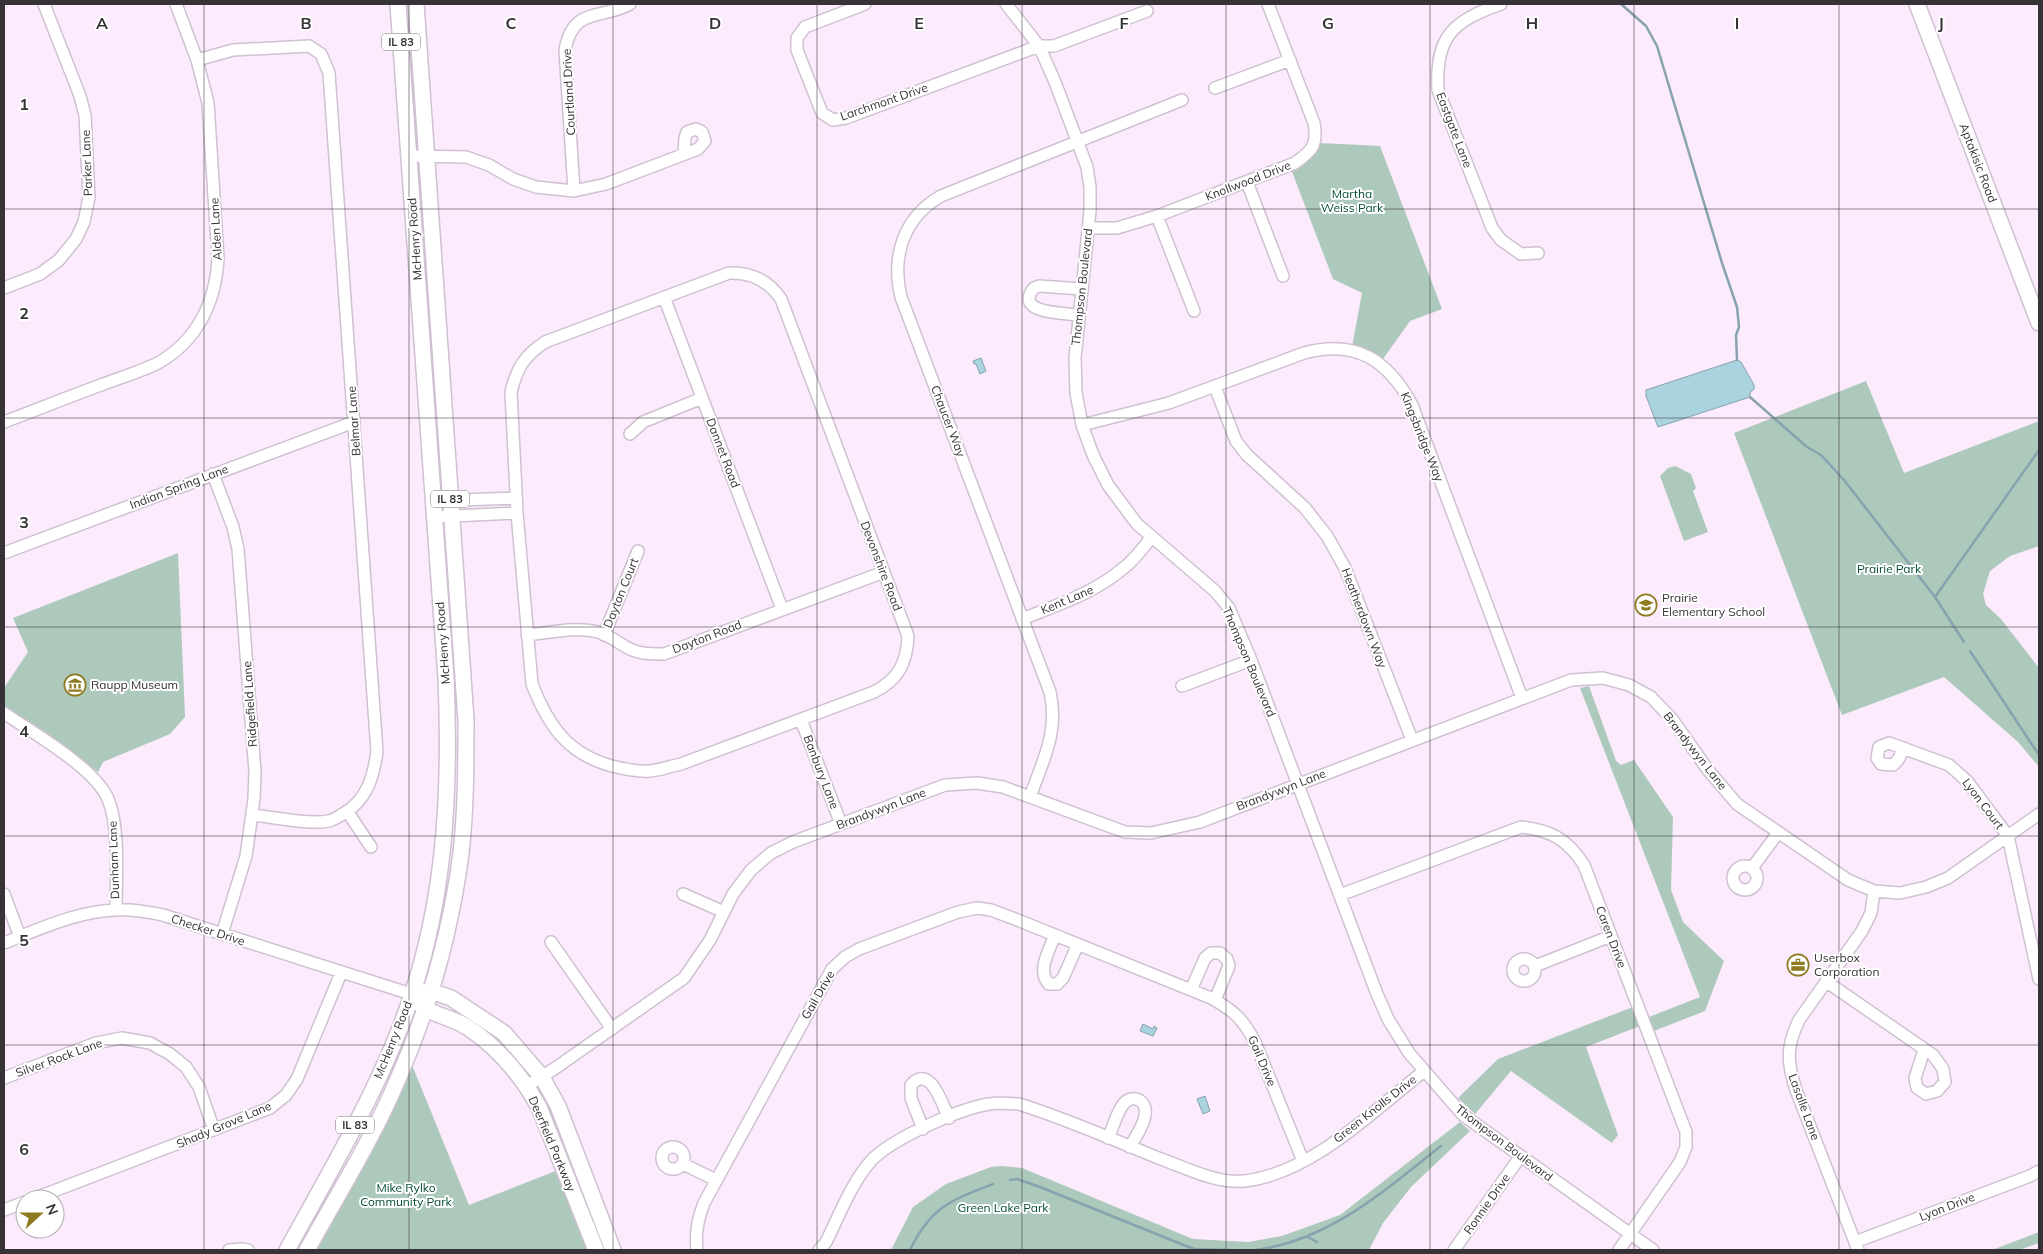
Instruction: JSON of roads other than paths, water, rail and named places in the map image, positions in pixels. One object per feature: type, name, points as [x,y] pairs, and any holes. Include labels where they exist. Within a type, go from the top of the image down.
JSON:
[{"type":"main road","name":"McHenry Road","points":[[287,1250],[367,1104],[401,1027],[422,960],[435,903],[447,803],[449,741],[447,705],[398,4]]},
{"type":"main road","name":"McHenry Road","points":[[307,1250],[378,1122],[398,1079],[425,1010],[446,935],[461,853],[466,785],[466,711],[416,4]]},
{"type":"main road","name":"Aptakisic Road","points":[[1917,4],[2039,323]]},
{"type":"main road","name":"Deerfield Parkway","points":[[411,994],[431,991],[451,998],[504,1033],[542,1077],[558,1106],[613,1250]]},
{"type":"main road","points":[[411,994],[425,1010]]},
{"type":"main road","name":"Deerfield Parkway","points":[[425,1010],[447,1016],[467,1027],[489,1043],[510,1064],[527,1086],[539,1107],[596,1250]]},
{"type":"street","name":"Parker Lane","points":[[4,288],[40,274],[59,260],[76,239],[84,222],[89,197],[85,116],[80,96],[44,4]]},
{"type":"street","name":"Alden Lane","points":[[4,422],[159,362],[186,341],[200,324],[209,307],[214,291],[218,258],[208,103],[197,60],[176,4]]},
{"type":"street","name":"Courtland Drive","points":[[574,191],[565,50],[567,37],[576,24],[586,17],[630,4]]},
{"type":"street","name":"Larchmont Drive","points":[[865,4],[805,27],[797,38],[797,50],[822,113],[833,120],[846,118],[1038,46]]},
{"type":"street","name":"Thompson Boulevard","points":[[1006,4],[1038,46],[1055,82],[1087,167],[1090,187],[1088,228],[1075,358],[1076,393],[1082,425],[1093,456],[1108,485],[1137,524],[1216,591],[1229,608],[1251,660],[1388,1019],[1409,1053],[1463,1115],[1653,1250]]},
{"type":"street","name":"Knollwood Drive","points":[[1088,228],[1117,228],[1157,216],[1295,164],[1309,153],[1315,144],[1314,123],[1268,4]]},
{"type":"street","name":"Eastgate Lane","points":[[1501,4],[1472,14],[1460,23],[1448,38],[1441,52],[1437,68],[1438,90],[1492,228],[1501,240],[1521,254],[1538,253]]},
{"type":"street","points":[[1038,46],[1054,46],[1147,11]]},
{"type":"street","name":"Belmar Lane","points":[[197,60],[233,50],[301,45],[309,46],[319,51],[329,73],[377,752],[369,788],[360,800],[331,821],[252,815]]},
{"type":"street","points":[[1215,88],[1290,60]]},
{"type":"street","name":"Chaucer Way","points":[[1030,797],[1051,739],[1054,708],[1050,692],[901,297],[897,283],[898,257],[904,234],[914,218],[930,202],[1078,140],[1182,100]]},
{"type":"street","points":[[410,156],[466,157],[489,165],[513,179],[536,186],[574,191],[606,184],[684,153]]},
{"type":"street","points":[[1247,182],[1283,276]]},
{"type":"street","points":[[1157,216],[1194,311]]},
{"type":"street","name":"Devonshire Road","points":[[734,273],[757,277],[776,291],[781,299],[908,636],[907,652],[896,676],[882,688],[681,764],[650,771],[624,769],[595,761],[571,747],[556,731],[541,708],[532,684],[517,513],[511,392],[516,373],[526,356],[545,342],[664,297],[734,273]]},
{"type":"street","points":[[1079,315],[1043,311],[1034,308],[1030,304],[1030,297],[1034,288],[1039,286],[1082,289]]},
{"type":"street","name":"Dannet Road","points":[[664,297],[782,608]]},
{"type":"street","name":"Kingsbridge Way","points":[[1082,425],[1170,403],[1304,352],[1321,348],[1343,348],[1362,354],[1393,374],[1412,405],[1522,698]]},
{"type":"street","name":"Heatherdown Way","points":[[1215,387],[1236,441],[1247,455],[1305,508],[1327,536],[1346,568],[1412,740]]},
{"type":"street","points":[[630,434],[643,422],[702,398]]},
{"type":"street","name":"Indian Spring Lane","points":[[4,554],[354,422]]},
{"type":"street","name":"Ridgefield Lane","points":[[213,474],[233,527],[238,550],[255,772],[252,815],[246,856],[222,934]]},
{"type":"street","points":[[433,502],[516,498]]},
{"type":"street","points":[[434,518],[517,513]]},
{"type":"street","name":"Kent Lane","points":[[1022,619],[1084,595],[1104,584],[1128,565],[1152,537]]},
{"type":"street","name":"Dayton Court","points":[[604,635],[638,550]]},
{"type":"street","name":"Dayton Road","points":[[528,635],[582,630],[604,635],[644,654],[664,654],[782,608],[884,572]]},
{"type":"street","points":[[1182,686],[1251,660]]},
{"type":"street","name":"Brandywyn Lane","points":[[527,1086],[684,978],[710,940],[733,894],[751,870],[771,853],[793,842],[945,785],[977,783],[1003,786],[1125,832],[1151,833],[1200,822],[1571,680],[1603,678],[1629,686],[1651,697],[1672,719],[1708,770],[1737,804],[1778,834],[1848,880],[1874,891],[1900,893],[1926,887],[1948,878],[2039,814]]},
{"type":"street","name":"Dunham Lane","points":[[4,713],[86,770],[101,785],[109,800],[113,818],[116,910]]},
{"type":"street","name":"Banbury Lane","points":[[801,720],[841,824]]},
{"type":"street","name":"Lyon Court","points":[[1904,748],[1949,764],[1959,772],[2008,836]]},
{"type":"street","points":[[347,811],[370,847]]},
{"type":"street","name":"Caren Drive","points":[[1340,895],[1521,827],[1538,829],[1563,840],[1574,850],[1584,865],[1686,1132],[1686,1147],[1680,1162],[1619,1250]]},
{"type":"street","points":[[1752,868],[1778,834]]},
{"type":"street","points":[[2008,836],[2039,979]]},
{"type":"street","name":"Lasalle Lane","points":[[1856,1246],[1790,1070],[1788,1050],[1792,1034],[1799,1020],[1862,931],[1871,913],[1874,891]]},
{"type":"street","points":[[4,894],[20,937]]},
{"type":"street","points":[[684,894],[724,912]]},
{"type":"street","name":"Gail Drive","points":[[697,1250],[695,1234],[698,1220],[716,1180],[832,969],[859,949],[958,912],[977,908],[991,910],[1078,944],[1215,1000],[1231,1009],[1245,1024],[1255,1042],[1303,1161]]},
{"type":"street","name":"Checker Drive","points":[[4,943],[82,915],[116,910],[143,911],[163,915],[411,994]]},
{"type":"street","points":[[1055,935],[1043,969],[1044,979],[1049,984],[1057,984],[1063,978],[1078,944]]},
{"type":"street","points":[[1534,966],[1611,936]]},
{"type":"street","points":[[551,942],[612,1029]]},
{"type":"street","points":[[1191,990],[1205,958],[1211,953],[1220,953],[1227,959],[1229,966],[1215,1000]]},
{"type":"street","name":"Shady Grove Lane","points":[[59,1189],[270,1108],[286,1096],[297,1079],[341,973]]},
{"type":"street","points":[[1827,982],[1924,1050]]},
{"type":"street","name":"Silver Rock Lane","points":[[4,1078],[96,1043],[122,1038],[150,1043],[170,1054],[186,1067],[199,1087],[214,1130]]},
{"type":"street","name":"Green Knolls Drive","points":[[819,1250],[826,1242],[860,1176],[870,1162],[890,1145],[969,1109],[990,1104],[1019,1104],[1207,1177],[1243,1181],[1272,1175],[1303,1161],[1343,1136],[1424,1070]]},
{"type":"street","points":[[923,1129],[910,1094],[912,1085],[921,1078],[926,1078],[932,1083],[949,1118]]},
{"type":"street","points":[[1108,1138],[1122,1105],[1129,1099],[1136,1098],[1142,1101],[1146,1107],[1145,1117],[1130,1147]]},
{"type":"street","name":"Ronnie Drive","points":[[1454,1250],[1520,1157]]},
{"type":"street","points":[[682,1164],[716,1180]]},
{"type":"street","name":"Lyon Drive","points":[[1856,1246],[2039,1171]]},
{"type":"street","points":[[229,1250],[248,1250]]},
{"type":"water","points":[[981,358],[986,371],[980,374],[973,361]]},
{"type":"water","points":[[1737,360],[1741,362],[1754,385],[1750,397],[1658,427],[1646,396],[1646,390]]},
{"type":"water","points":[[1143,1024],[1153,1029],[1154,1026],[1157,1028],[1153,1036],[1140,1031]]},
{"type":"water","points":[[1205,1096],[1210,1111],[1203,1114],[1197,1099]]},
{"type":"waterway","points":[[1621,4],[1646,26],[1657,46],[1737,307],[1739,327],[1736,335],[1737,360]]},
{"type":"waterway","points":[[1750,397],[1807,447],[1821,455],[1844,480],[1935,597],[1964,642]]},
{"type":"waterway","points":[[1935,597],[2039,450]]},
{"type":"waterway","points":[[1970,651],[2039,755]]},
{"type":"waterway","points":[[1255,1250],[1282,1245],[1332,1225],[1377,1196],[1441,1146]]},
{"type":"waterway","points":[[1010,1180],[1017,1179],[1040,1187],[1195,1249],[1229,1250]]},
{"type":"waterway","points":[[910,1250],[918,1235],[934,1214],[965,1195],[993,1184]]},
{"type":"waterway","points":[[1308,1237],[1317,1242]]},
{"type":"place","name":"Prairie Elementary School","points":[[1646,605]]},
{"type":"place","name":"Raupp Museum","points":[[75,685]]},
{"type":"place","name":"Userbox Corporation","points":[[1798,965]]},
{"type":"park label","name":"Martha Weiss Park","points":[[1352,201]]},
{"type":"park label","name":"Prairie Park","points":[[1889,569]]},
{"type":"park label","name":"Mike Rylko Community Park","points":[[406,1195]]},
{"type":"park label","name":"Green Lake Park","points":[[1003,1208]]}]
